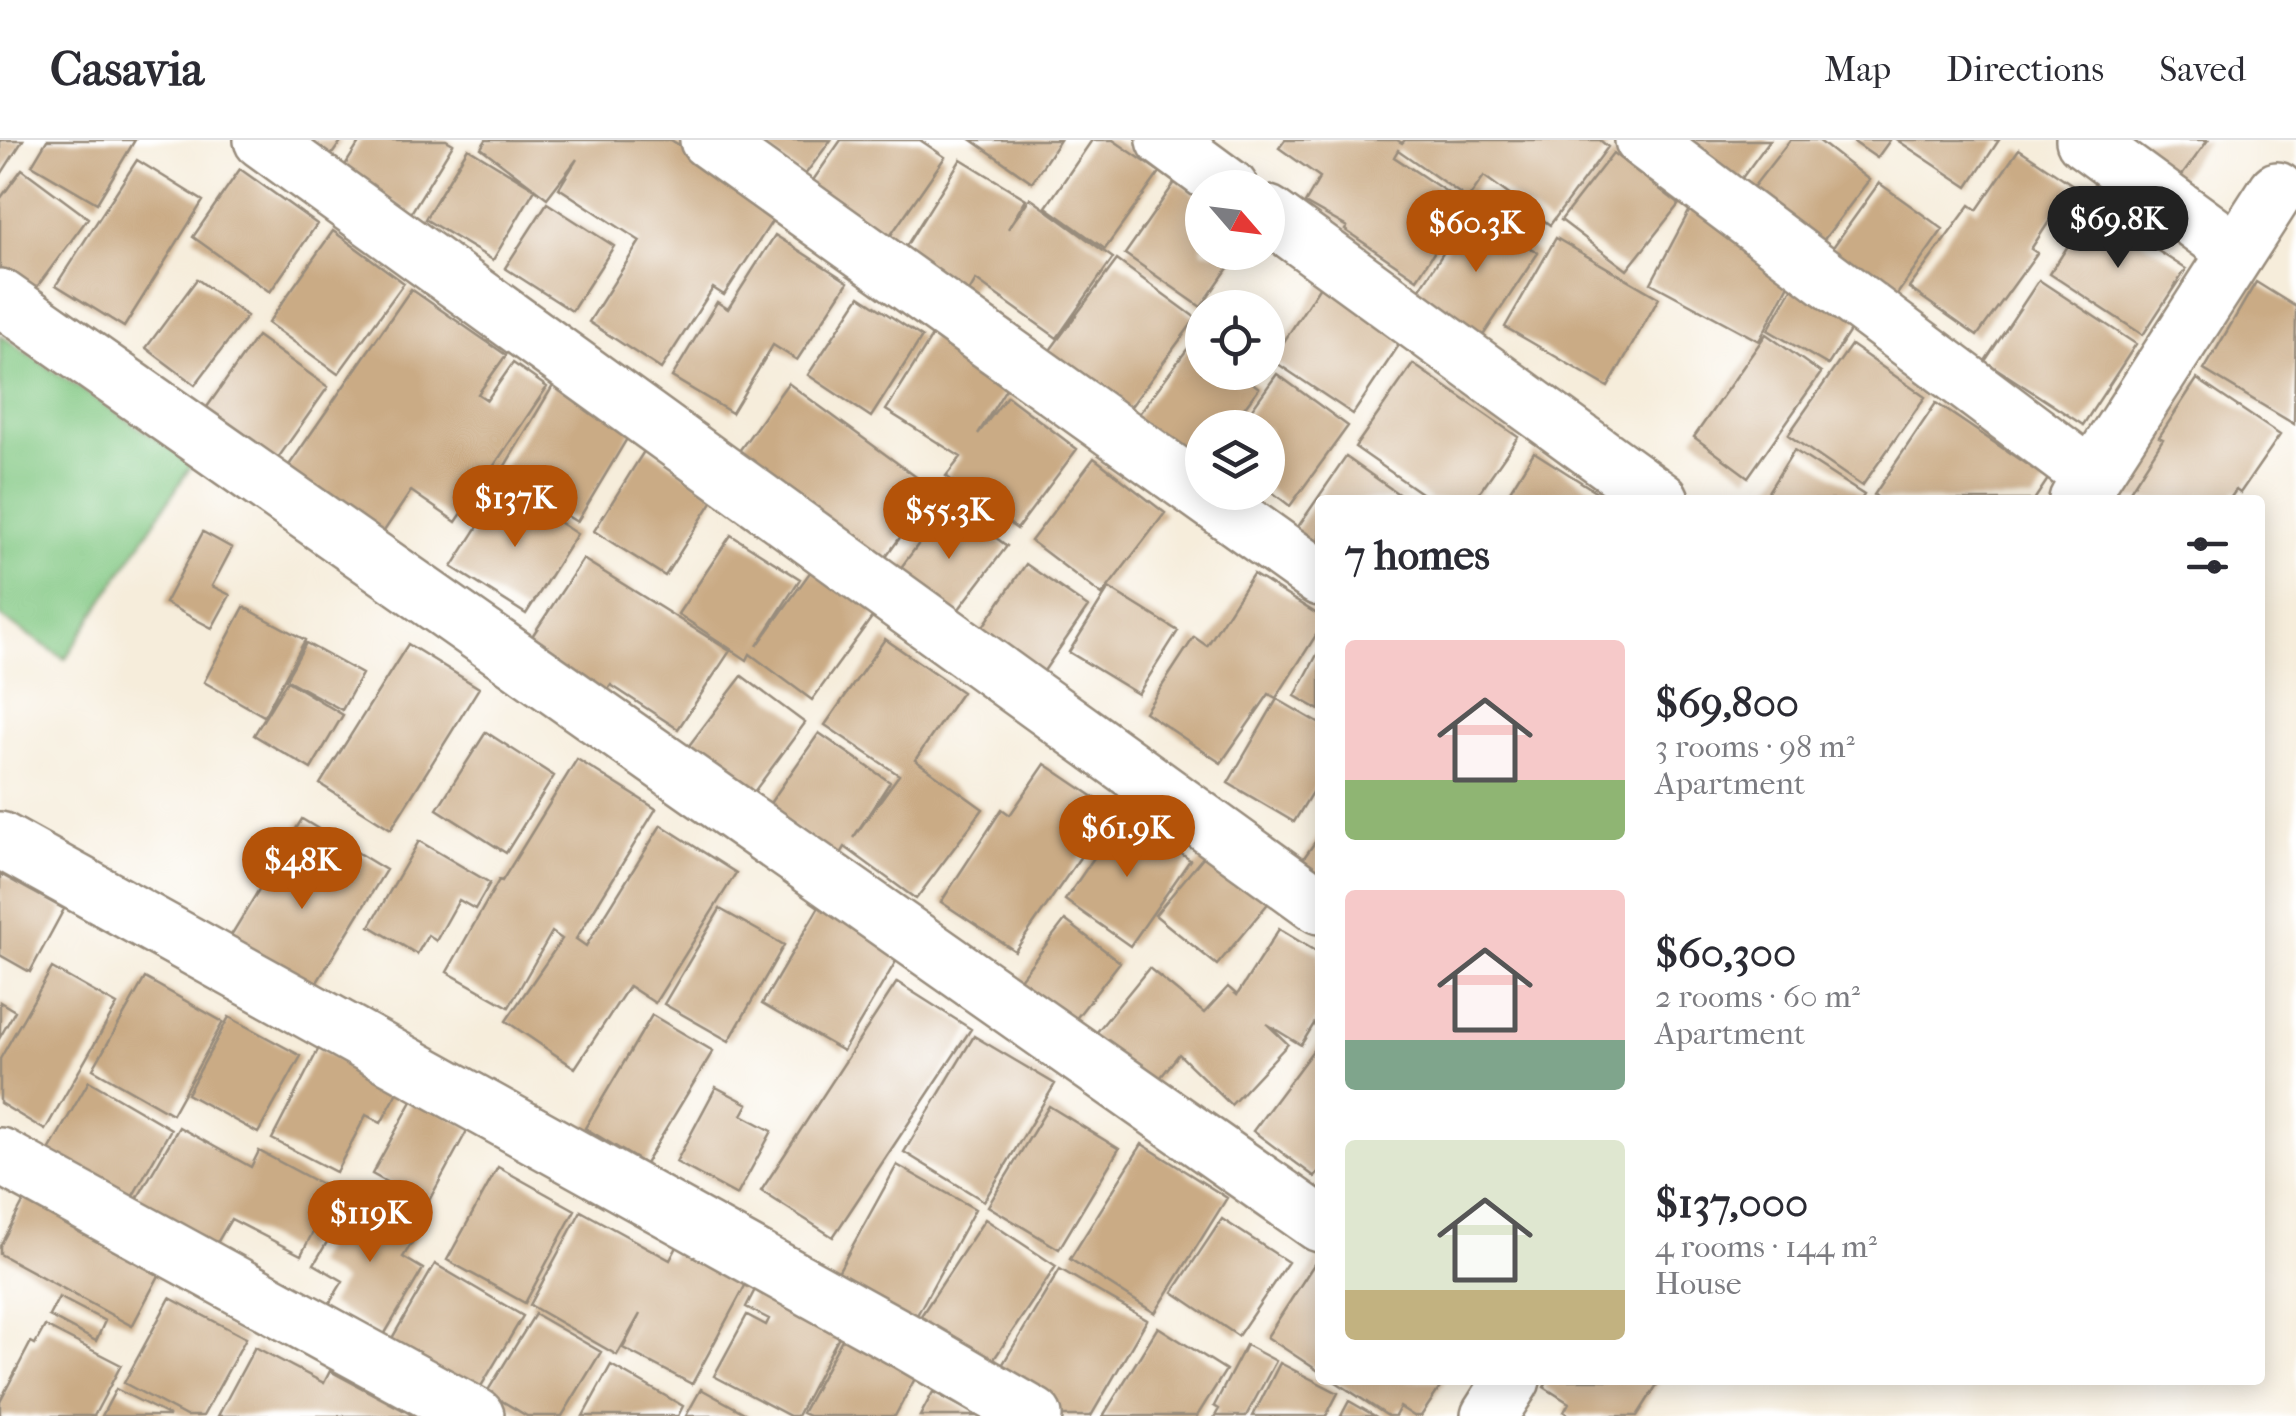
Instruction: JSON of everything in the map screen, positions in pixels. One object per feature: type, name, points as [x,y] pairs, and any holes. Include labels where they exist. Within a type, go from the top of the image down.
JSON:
[{"type":"street","points":[[262,140],[1315,902]]},
{"type":"street","points":[[708,140],[1315,574]]},
{"type":"street","points":[[1165,140],[1206,170]]},
{"type":"street","points":[[1643,140],[2084,488],[2277,190]]},
{"type":"street","points":[[2084,140],[2237,252]]},
{"type":"street","points":[[1285,226],[1654,495]]},
{"type":"street","points":[[0,297],[1315,1220]]},
{"type":"street","points":[[0,840],[1034,1416]]},
{"type":"street","points":[[0,1156],[476,1416]]},
{"type":"street","points":[[1488,1416],[1509,1385]]},
{"type":"green space","points":[[0,335],[193,463],[65,659],[0,616]]},
{"type":"building","points":[[0,140],[23,140],[0,176]]},
{"type":"building","points":[[47,140],[135,140],[97,203],[32,165]]},
{"type":"building","points":[[299,140],[342,140],[328,160]]},
{"type":"building","points":[[361,140],[446,140],[453,144],[411,213],[342,170]]},
{"type":"building","points":[[486,140],[671,140],[780,209],[724,295],[713,288],[661,369],[589,322],[640,241],[559,188],[577,159],[547,198],[481,148]]},
{"type":"building","points":[[756,140],[831,140],[804,176]]},
{"type":"building","points":[[841,140],[920,140],[945,157],[886,242],[807,189]]},
{"type":"building","points":[[972,140],[1060,140],[1032,182]]},
{"type":"building","points":[[1092,140],[1113,140],[1160,172],[1105,249],[1046,207]]},
{"type":"building","points":[[1285,140],[1402,143],[1600,140],[1608,147],[1550,225],[1484,176],[1468,199],[1398,150],[1394,157],[1465,204],[1417,279],[1345,230],[1347,227],[1305,203],[1320,177],[1279,148]]},
{"type":"building","points":[[1684,140],[1770,140],[1739,182]]},
{"type":"building","points":[[1790,140],[1818,140],[1869,180],[1816,250],[1747,195]]},
{"type":"building","points":[[1851,140],[1890,140],[1877,158]]},
{"type":"building","points":[[1897,140],[1999,140],[1968,187]]},
{"type":"building","points":[[2096,140],[2208,140],[2169,193]]},
{"type":"building","points":[[468,148],[535,189],[493,260],[425,219]]},
{"type":"building","points":[[2019,149],[2073,185],[2031,249],[2037,253],[1977,336],[1909,288],[1970,205],[1977,210]]},
{"type":"building","points":[[1613,153],[1679,204],[1627,270],[1561,220]]},
{"type":"building","points":[[961,159],[1026,199],[1008,229],[1030,198],[1113,258],[1057,338],[976,280],[969,292],[903,251]]},
{"type":"building","points":[[137,160],[203,201],[124,327],[56,285]]},
{"type":"building","points":[[22,169],[88,218],[31,295],[0,273],[0,199]]},
{"type":"building","points":[[240,169],[317,224],[270,292],[193,237]]},
{"type":"building","points":[[1176,181],[1185,187],[1185,270],[1227,270],[1213,290],[1185,290],[1185,296],[1125,254]]},
{"type":"building","points":[[1879,183],[1943,229],[1891,303],[1826,257]]},
{"type":"building","points":[[547,203],[614,246],[572,311],[505,268]]},
{"type":"building","points":[[1693,204],[1801,262],[1759,341],[1651,283]]},
{"type":"building","points":[[2092,208],[2186,269],[2143,335],[2050,274]]},
{"type":"building","points":[[1471,210],[1538,253],[1480,340],[1414,298]]},
{"type":"building","points":[[333,231],[404,283],[338,374],[268,323]]},
{"type":"building","points":[[775,235],[848,282],[797,360],[773,345],[732,413],[672,377],[717,302],[728,309]]},
{"type":"building","points":[[1556,238],[1659,298],[1608,387],[1505,327]]},
{"type":"building","points":[[1117,260],[1185,310],[1185,333],[1121,420],[1042,361]]},
{"type":"building","points":[[1805,266],[1864,309],[1828,365],[1768,330]]},
{"type":"building","points":[[1329,272],[1411,327],[1353,414],[1285,369],[1285,340]]},
{"type":"building","points":[[197,279],[247,316],[195,385],[146,348]]},
{"type":"building","points":[[2039,280],[2136,344],[2083,425],[1985,361]]},
{"type":"building","points":[[2256,282],[2296,307],[2294,424],[2204,370]]},
{"type":"building","points":[[411,289],[506,355],[478,394],[487,400],[513,363],[547,387],[456,522],[411,491],[378,540],[283,474]]},
{"type":"building","points":[[860,296],[922,337],[871,417],[808,375]]},
{"type":"building","points":[[936,330],[1012,379],[978,434],[1007,396],[1077,449],[1017,529],[946,476],[961,457],[886,410]]},
{"type":"building","points":[[1766,334],[1821,373],[1748,477],[1694,437]]},
{"type":"building","points":[[257,336],[328,387],[271,468],[200,417]]},
{"type":"building","points":[[1851,345],[1925,397],[1862,486],[1788,435]]},
{"type":"building","points":[[1185,352],[1185,390],[1258,390],[1242,410],[1185,410],[1185,452],[1133,422]]},
{"type":"building","points":[[1413,364],[1518,437],[1477,495],[1424,495],[1355,447]]},
{"type":"building","points":[[557,379],[634,427],[577,522],[500,474]]},
{"type":"building","points":[[2197,379],[2280,435],[2240,493],[2236,490],[2232,495],[2127,495],[2163,439],[2159,437]]},
{"type":"building","points":[[1285,380],[1348,426],[1290,506],[1285,502],[1285,410],[1251,410],[1265,390],[1285,390]]},
{"type":"building","points":[[788,383],[934,490],[876,571],[729,465]]},
{"type":"building","points":[[1936,403],[2048,479],[2037,495],[1874,495]]},
{"type":"building","points":[[646,448],[717,494],[665,576],[594,531]]},
{"type":"building","points":[[1794,450],[1864,495],[1766,495]]},
{"type":"building","points":[[1534,452],[1601,495],[1507,495]]},
{"type":"building","points":[[1346,457],[1400,495],[1320,495]]},
{"type":"building","points":[[1094,458],[1165,513],[1102,595],[1031,541]]},
{"type":"building","points":[[504,486],[577,534],[526,614],[452,567]]},
{"type":"building","points":[[1315,502],[1315,554],[1291,537]]},
{"type":"building","points":[[949,503],[1007,546],[952,618],[891,581]]},
{"type":"building","points":[[203,532],[232,548],[212,586],[230,595],[212,628],[165,603]]},
{"type":"building","points":[[731,535],[800,579],[757,646],[816,564],[878,609],[812,700],[750,654],[747,660],[678,614]]},
{"type":"building","points":[[583,559],[730,651],[678,729],[611,685],[602,698],[525,647]]},
{"type":"building","points":[[1026,564],[1088,607],[1033,687],[971,644]]},
{"type":"building","points":[[1253,574],[1315,613],[1315,637],[1276,698],[1269,694],[1221,763],[1145,712],[1194,637],[1207,646]]},
{"type":"building","points":[[1109,588],[1178,631],[1138,694],[1069,652]]},
{"type":"building","points":[[244,607],[305,640],[264,716],[204,682]]},
{"type":"building","points":[[885,639],[962,692],[915,760],[983,809],[916,899],[845,847],[838,859],[766,809],[819,733],[890,782],[853,838],[899,775],[825,725]]},
{"type":"building","points":[[306,643],[362,674],[342,710],[286,679]]},
{"type":"building","points":[[408,644],[479,688],[391,829],[320,784]]},
{"type":"building","points":[[1315,658],[1315,707],[1295,696]]},
{"type":"building","points":[[742,676],[805,723],[745,804],[681,756]]},
{"type":"building","points":[[287,681],[343,715],[311,769],[254,735]]},
{"type":"building","points":[[1277,699],[1315,721],[1315,787],[1294,822],[1228,783]]},
{"type":"building","points":[[486,732],[554,776],[506,853],[437,809]]},
{"type":"building","points":[[577,759],[656,809],[576,939],[586,946],[661,825],[736,873],[655,1003],[629,986],[575,1068],[506,1021],[562,939],[552,932],[509,1007],[447,972],[499,880],[502,881]]},
{"type":"building","points":[[1045,764],[1113,810],[1015,951],[941,902],[1002,809],[1010,815]]},
{"type":"building","points":[[1124,814],[1190,860],[1130,946],[1065,900]]},
{"type":"building","points":[[302,819],[386,870],[303,1005],[219,955]]},
{"type":"building","points":[[419,841],[490,883],[475,909],[459,900],[436,941],[428,935],[417,954],[370,926]]},
{"type":"building","points":[[1315,842],[1315,882],[1296,869]]},
{"type":"building","points":[[1209,850],[1271,900],[1217,965],[1155,915]]},
{"type":"building","points":[[0,874],[64,909],[30,972],[0,955]]},
{"type":"building","points":[[827,893],[908,941],[843,1051],[762,1004]]},
{"type":"building","points":[[720,909],[784,945],[729,1041],[664,1004]]},
{"type":"building","points":[[1065,920],[1120,962],[1064,1034],[1010,992]]},
{"type":"building","points":[[1279,929],[1315,951],[1315,1022],[1301,1045],[1267,1024],[1288,1044],[1231,1105],[1179,1054],[1153,1087],[1092,1038],[1149,968],[1204,1013],[1228,987],[1237,995]]},
{"type":"building","points":[[52,968],[117,1005],[45,1130],[0,1103],[0,1059]]},
{"type":"building","points":[[145,978],[223,1022],[172,1114],[93,1069]]},
{"type":"building","points":[[897,982],[971,1029],[833,1237],[761,1191]]},
{"type":"building","points":[[0,1002],[15,1011],[0,1037]]},
{"type":"building","points":[[652,1015],[713,1051],[645,1164],[585,1128]]},
{"type":"building","points":[[229,1017],[301,1056],[258,1133],[187,1094]]},
{"type":"building","points":[[974,1036],[1055,1084],[984,1201],[904,1152]]},
{"type":"building","points":[[319,1048],[399,1090],[381,1123],[366,1115],[336,1172],[272,1139]]},
{"type":"building","points":[[1315,1048],[1315,1177],[1253,1131]]},
{"type":"building","points":[[89,1081],[171,1129],[123,1213],[40,1166]]},
{"type":"building","points":[[716,1087],[748,1104],[742,1115],[772,1131],[737,1195],[676,1162]]},
{"type":"building","points":[[415,1096],[469,1127],[427,1204],[372,1174]]},
{"type":"building","points":[[1049,1106],[1119,1149],[1059,1249],[988,1206]]},
{"type":"building","points":[[179,1127],[251,1167],[259,1151],[334,1191],[301,1255],[231,1219],[210,1255],[131,1209]]},
{"type":"building","points":[[1142,1144],[1227,1198],[1155,1313],[1070,1259]]},
{"type":"building","points":[[897,1165],[975,1209],[905,1337],[826,1294]]},
{"type":"building","points":[[498,1167],[575,1210],[525,1303],[447,1260]]},
{"type":"building","points":[[33,1184],[163,1268],[132,1326],[0,1254],[0,1246]]},
{"type":"building","points":[[354,1196],[418,1233],[403,1257],[423,1269],[384,1335],[329,1304],[343,1281],[314,1264]]},
{"type":"building","points":[[581,1211],[670,1260],[678,1245],[747,1282],[692,1384],[623,1348],[640,1314],[617,1355],[530,1305]]},
{"type":"building","points":[[985,1219],[1056,1266],[978,1383],[907,1337]]},
{"type":"building","points":[[1222,1219],[1288,1262],[1238,1336],[1173,1292]]},
{"type":"building","points":[[1315,1263],[1315,1369],[1267,1337]]},
{"type":"building","points":[[435,1264],[523,1316],[471,1403],[384,1352]]},
{"type":"building","points":[[1060,1269],[1147,1320],[1091,1416],[1061,1416],[995,1377]]},
{"type":"building","points":[[761,1278],[846,1323],[797,1416],[790,1416],[714,1376],[747,1315],[766,1325],[769,1319],[746,1307]]},
{"type":"building","points":[[59,1297],[105,1321],[96,1341],[49,1316]]},
{"type":"building","points":[[170,1298],[246,1338],[203,1416],[186,1416],[124,1383]]},
{"type":"building","points":[[535,1314],[601,1352],[562,1416],[527,1416],[487,1392]]},
{"type":"building","points":[[45,1326],[121,1365],[94,1416],[0,1416],[0,1401],[31,1342],[35,1344]]},
{"type":"building","points":[[1158,1327],[1226,1370],[1197,1416],[1103,1416]]},
{"type":"building","points":[[846,1332],[919,1371],[895,1416],[802,1413]]},
{"type":"building","points":[[1246,1345],[1276,1361],[1246,1416],[1215,1416],[1219,1409],[1214,1406]]},
{"type":"building","points":[[255,1347],[324,1383],[330,1371],[414,1416],[218,1416]]},
{"type":"building","points":[[1280,1363],[1315,1381],[1315,1385],[1338,1393],[1326,1416],[1253,1416]]},
{"type":"building","points":[[611,1365],[683,1406],[678,1416],[583,1416]]},
{"type":"building","points":[[1341,1385],[1442,1385],[1421,1416],[1400,1407],[1395,1416],[1388,1416]]},
{"type":"building","points":[[1657,1385],[1637,1416],[1571,1416],[1564,1412],[1569,1403],[1544,1387]]},
{"type":"building","points":[[116,1389],[170,1416],[102,1416]]},
{"type":"building","points":[[701,1389],[750,1416],[686,1416]]},
{"type":"building","points":[[933,1392],[979,1416],[920,1416]]},
{"type":"building","points":[[1349,1401],[1375,1416],[1341,1416]]}]
